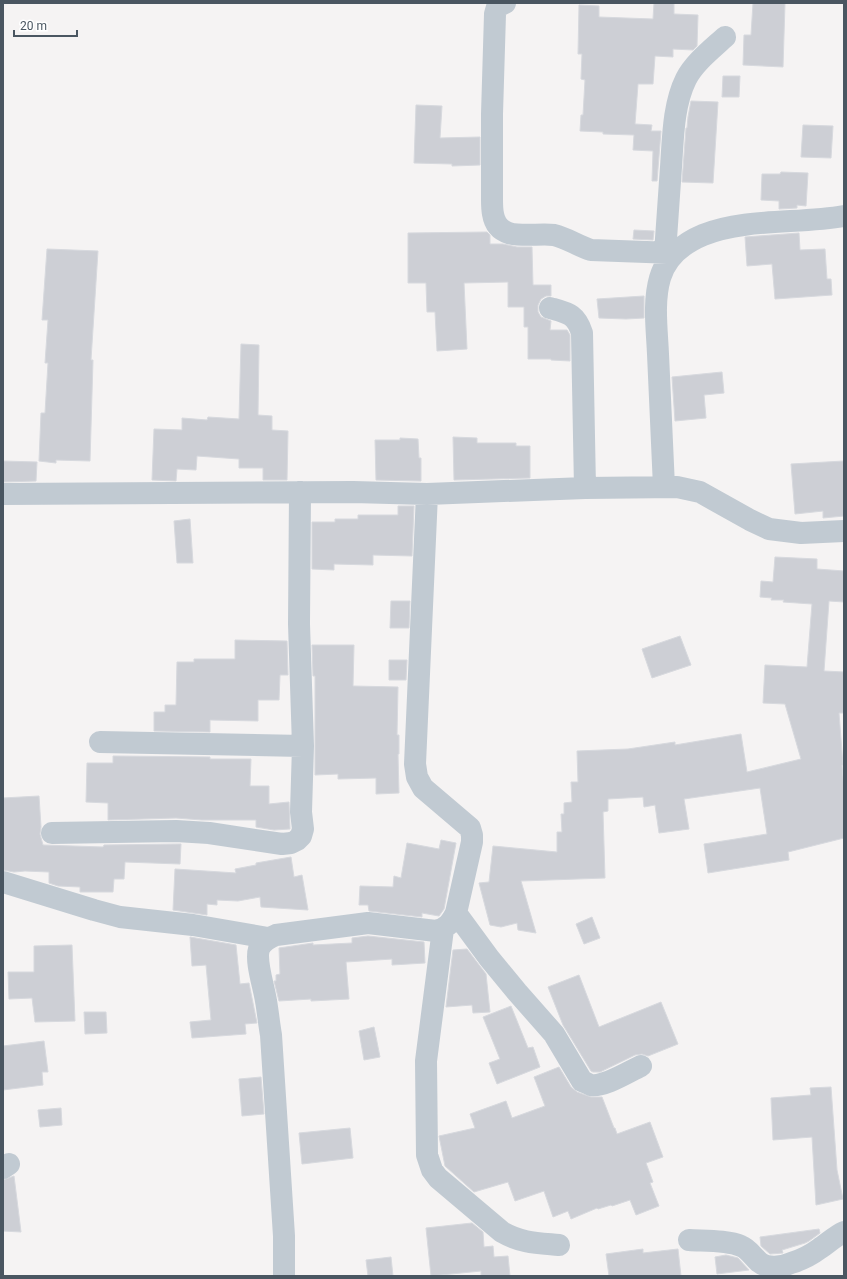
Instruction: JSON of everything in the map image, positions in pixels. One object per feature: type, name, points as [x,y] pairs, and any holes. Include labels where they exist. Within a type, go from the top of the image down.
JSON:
[{"type":"street","points":[[505,3],[497,7],[495,14],[493,66],[492,199],[493,216],[497,225],[502,231],[512,234],[552,235],[563,237],[591,250],[670,253],[704,235],[739,226],[800,220],[824,220],[844,216]]},
{"type":"street","points":[[664,487],[657,309],[660,278],[670,253],[672,149],[676,117],[686,79],[694,68],[725,36]]},
{"type":"street","points":[[550,308],[566,312],[574,316],[582,333],[585,488]]},
{"type":"street","points":[[3,494],[300,492],[427,494],[585,488],[678,487],[700,492],[769,529],[801,533],[844,531]]},
{"type":"street","points":[[52,833],[176,831],[209,833],[282,844],[291,843],[301,836],[303,829],[303,746],[299,624],[300,492]]},
{"type":"street","points":[[427,494],[415,764],[417,777],[423,788],[464,822],[470,828],[472,835],[449,921],[426,1061],[426,1144],[429,1163],[438,1178],[502,1232],[524,1242],[560,1245]]},
{"type":"street","points":[[100,742],[303,746]]},
{"type":"street","points":[[3,882],[120,917],[193,925],[268,938]]},
{"type":"street","points":[[284,1276],[284,1236],[271,1035],[267,1002],[258,959],[259,949],[262,943],[268,938],[276,935],[302,931],[368,923],[436,931],[449,921]]},
{"type":"street","points":[[449,921],[498,970],[554,1034],[582,1081],[590,1085],[598,1085],[641,1066]]},
{"type":"street","points":[[689,1240],[713,1241],[740,1246],[750,1252],[760,1263],[765,1266],[776,1267],[790,1264],[805,1258],[844,1232]]},
{"type":"building","points":[[654,3],[674,3],[674,14],[698,15],[697,46],[693,50],[673,49],[673,57],[655,56],[653,84],[638,84],[635,124],[652,125],[651,131],[661,131],[657,181],[652,181],[653,151],[633,150],[634,135],[603,134],[603,132],[580,131],[581,115],[583,115],[585,80],[581,79],[582,54],[578,54],[579,5],[599,6],[599,17],[653,19]]},
{"type":"building","points":[[753,3],[785,3],[783,67],[743,65],[744,35],[751,35]]},
{"type":"building","points":[[723,76],[740,76],[739,97],[722,97]]},
{"type":"building","points":[[691,101],[718,102],[713,183],[682,182],[686,128]]},
{"type":"building","points":[[416,105],[442,106],[440,138],[480,137],[480,165],[452,166],[452,164],[414,163]]},
{"type":"building","points":[[803,125],[833,126],[831,158],[801,157]]},
{"type":"building","points":[[781,172],[808,173],[806,206],[797,205],[797,208],[779,209],[779,201],[761,200],[762,174],[780,174]]},
{"type":"building","points":[[634,230],[654,231],[653,240],[633,239]]},
{"type":"building","points":[[487,232],[490,235],[490,244],[532,247],[533,285],[551,285],[551,296],[546,296],[541,299],[538,305],[538,312],[541,317],[551,321],[550,330],[567,330],[570,335],[570,361],[528,359],[528,327],[524,327],[524,307],[508,307],[508,282],[464,283],[467,349],[437,351],[435,312],[427,312],[426,283],[408,283],[408,233]]},
{"type":"building","points":[[799,233],[800,250],[825,249],[827,279],[831,279],[832,295],[775,299],[772,264],[747,266],[745,237]]},
{"type":"building","points":[[47,249],[98,251],[91,360],[93,360],[90,461],[56,460],[56,463],[39,461],[41,413],[45,413],[48,363],[45,363],[48,320],[42,320]]},
{"type":"building","points":[[644,296],[644,318],[599,318],[597,299]]},
{"type":"building","points":[[241,344],[259,345],[258,415],[272,416],[272,430],[288,431],[287,480],[263,480],[263,468],[239,468],[239,459],[197,456],[196,470],[177,469],[176,481],[152,480],[154,429],[182,430],[182,418],[207,420],[208,417],[239,419]]},
{"type":"building","points":[[722,372],[724,393],[704,395],[706,418],[675,421],[672,377]]},
{"type":"building","points":[[453,437],[477,438],[477,443],[516,443],[516,446],[530,446],[530,478],[454,480]]},
{"type":"building","points":[[400,438],[418,439],[419,458],[421,458],[421,481],[376,480],[375,440],[400,440]]},
{"type":"building","points":[[3,461],[37,462],[36,481],[3,482]]},
{"type":"building","points":[[844,461],[844,516],[823,518],[823,511],[795,514],[791,464]]},
{"type":"building","points":[[398,506],[414,506],[412,556],[373,555],[373,565],[334,564],[334,570],[312,569],[312,522],[335,522],[335,519],[358,519],[358,515],[398,515]]},
{"type":"building","points":[[190,519],[193,563],[177,563],[174,521]]},
{"type":"building","points":[[775,557],[817,559],[817,569],[844,571],[844,602],[829,601],[824,671],[844,672],[844,713],[839,713],[844,789],[844,838],[788,852],[789,860],[708,873],[704,844],[767,834],[760,788],[684,799],[689,829],[659,833],[655,805],[644,807],[643,797],[608,799],[608,811],[603,812],[605,878],[521,881],[536,933],[518,930],[517,923],[501,927],[490,925],[479,883],[489,882],[493,846],[557,852],[557,832],[562,832],[561,814],[564,814],[564,803],[572,802],[571,782],[578,782],[577,751],[628,749],[675,742],[675,745],[741,734],[747,772],[801,759],[785,704],[763,703],[765,665],[807,667],[812,604],[783,602],[784,600],[771,600],[772,598],[760,597],[761,581],[773,582]]},
{"type":"building","points":[[391,601],[410,601],[409,628],[390,628]]},
{"type":"building","points":[[680,636],[691,665],[652,678],[642,649]]},
{"type":"building","points":[[235,640],[287,641],[288,675],[280,675],[279,700],[258,700],[258,721],[210,720],[210,732],[154,731],[154,712],[165,712],[165,705],[176,705],[177,662],[194,662],[194,659],[235,659]]},
{"type":"building","points":[[312,645],[354,645],[353,686],[398,687],[397,735],[399,735],[399,793],[376,794],[376,778],[338,779],[338,774],[315,775],[315,676],[313,676]]},
{"type":"building","points":[[389,660],[407,660],[406,680],[389,680]]},
{"type":"building","points":[[113,756],[251,759],[250,786],[269,786],[269,804],[289,802],[290,829],[274,830],[256,827],[256,820],[202,820],[176,818],[108,820],[108,803],[86,802],[87,763],[113,763]]},
{"type":"building","points":[[39,796],[40,834],[43,845],[103,847],[104,845],[181,844],[180,864],[125,862],[124,879],[114,879],[113,892],[80,892],[80,887],[58,886],[49,883],[49,872],[14,872],[3,870],[3,798]]},
{"type":"building","points":[[441,840],[456,843],[444,909],[439,916],[422,913],[422,917],[369,911],[368,905],[359,905],[360,886],[393,887],[394,876],[401,878],[407,843],[439,849]]},
{"type":"building","points":[[291,857],[294,877],[302,875],[308,910],[261,907],[260,897],[238,901],[217,900],[217,905],[207,904],[207,915],[173,910],[175,869],[236,873],[235,869],[256,865],[256,863]]},
{"type":"building","points":[[592,917],[600,938],[584,944],[576,924]]},
{"type":"building","points":[[368,936],[424,942],[425,963],[392,965],[392,959],[346,962],[349,999],[279,1001],[274,981],[276,981],[276,975],[280,974],[279,948],[313,943],[313,945],[352,943],[352,938]]},
{"type":"building","points":[[190,937],[236,945],[240,984],[249,983],[257,1023],[245,1024],[246,1034],[192,1038],[190,1022],[211,1020],[206,965],[192,966]]},
{"type":"building","points":[[72,945],[75,1021],[35,1022],[32,998],[9,999],[8,972],[34,972],[34,946]]},
{"type":"building","points":[[467,949],[486,974],[490,1012],[473,1013],[472,1005],[446,1007],[453,950]]},
{"type":"building","points":[[579,975],[599,1027],[661,1002],[678,1044],[648,1056],[642,1054],[635,1055],[600,1072],[591,1071],[563,1025],[548,987]]},
{"type":"building","points":[[511,1006],[528,1048],[533,1047],[540,1067],[497,1084],[489,1063],[500,1059],[483,1017]]},
{"type":"building","points":[[84,1012],[106,1012],[107,1033],[85,1034]]},
{"type":"building","points":[[374,1027],[380,1057],[364,1060],[359,1031]]},
{"type":"building","points":[[44,1041],[48,1072],[42,1072],[43,1085],[3,1090],[3,1046]]},
{"type":"building","points":[[559,1067],[571,1087],[577,1092],[591,1097],[602,1097],[617,1134],[650,1122],[663,1157],[646,1163],[653,1182],[650,1183],[659,1206],[636,1215],[630,1200],[612,1206],[597,1208],[571,1219],[568,1211],[553,1217],[544,1191],[515,1201],[508,1182],[474,1192],[445,1166],[439,1136],[475,1128],[470,1114],[506,1101],[512,1118],[545,1106],[534,1077]]},
{"type":"building","points":[[261,1077],[264,1114],[242,1116],[239,1079]]},
{"type":"building","points":[[831,1087],[837,1170],[843,1199],[816,1205],[812,1137],[773,1140],[771,1098],[811,1095],[810,1088]]},
{"type":"building","points":[[61,1108],[62,1125],[40,1127],[38,1110]]},
{"type":"building","points":[[350,1128],[353,1158],[302,1164],[299,1133]]},
{"type":"building","points":[[14,1176],[21,1232],[3,1231],[3,1180]]},
{"type":"building","points":[[472,1223],[483,1232],[484,1247],[493,1246],[494,1257],[508,1256],[510,1276],[481,1276],[481,1271],[431,1276],[426,1228]]},
{"type":"building","points":[[819,1229],[820,1233],[809,1241],[782,1250],[783,1253],[770,1254],[761,1246],[760,1237]]},
{"type":"building","points":[[643,1249],[643,1253],[678,1249],[681,1276],[609,1276],[606,1254]]},
{"type":"building","points":[[726,1255],[738,1258],[749,1270],[717,1274],[715,1257]]},
{"type":"building","points":[[391,1257],[393,1276],[368,1276],[366,1260]]}]
